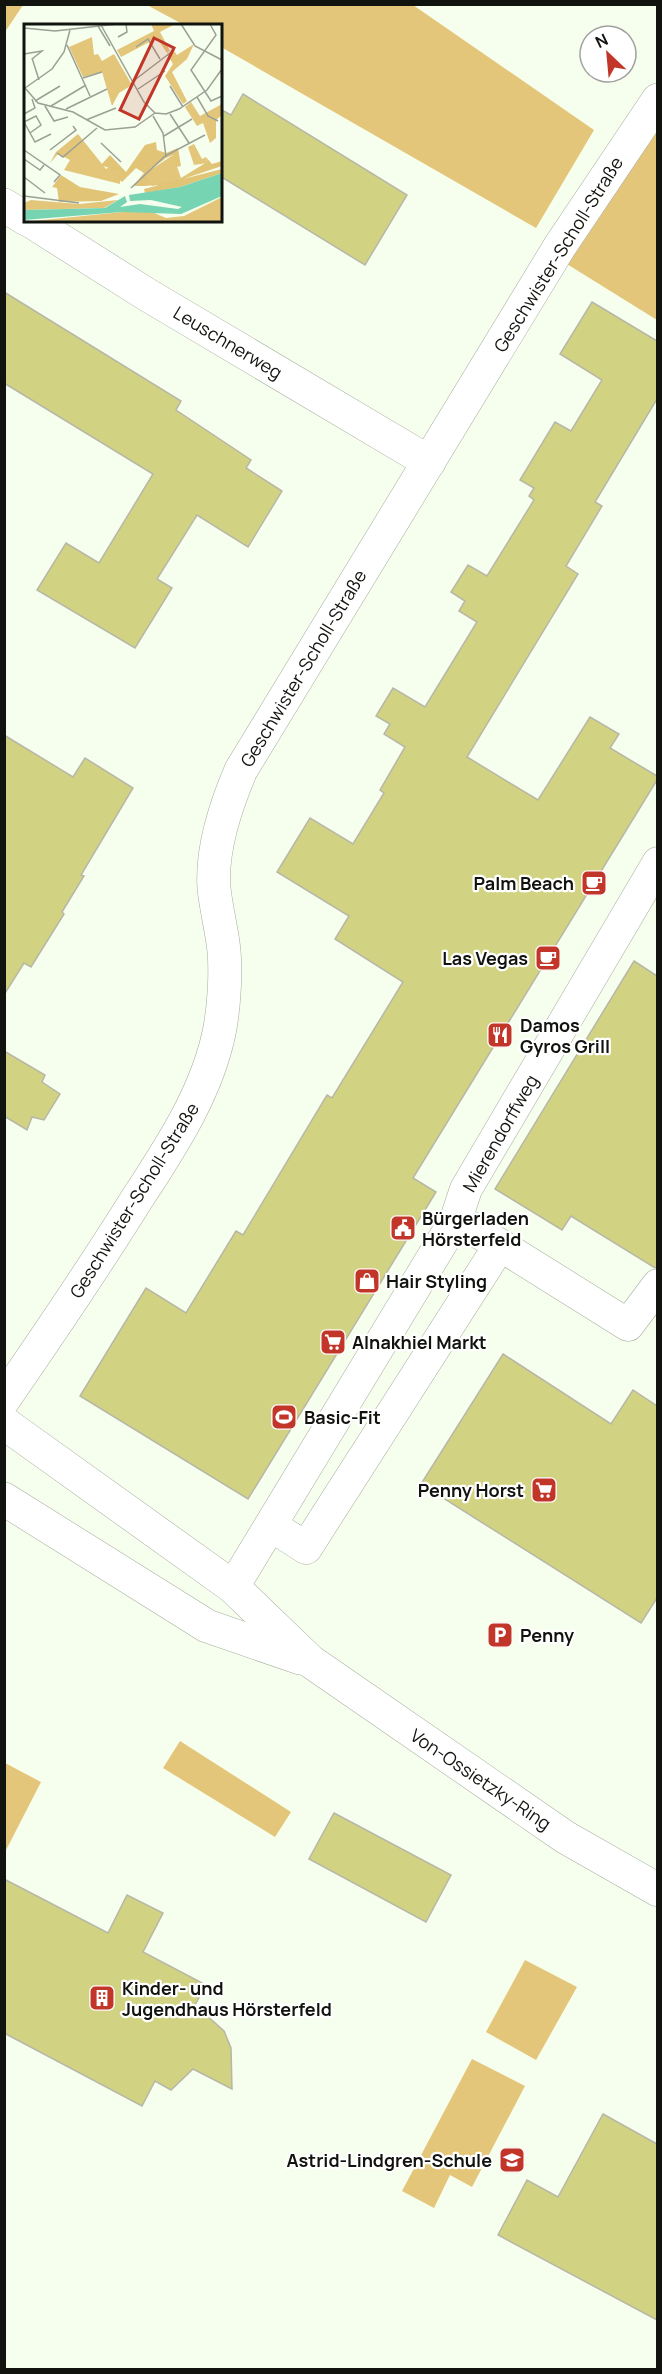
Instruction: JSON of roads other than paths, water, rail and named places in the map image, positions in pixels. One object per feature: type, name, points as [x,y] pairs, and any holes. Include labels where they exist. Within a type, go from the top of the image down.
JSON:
[{"type":"street","name":"Geschwister-Scholl-Straße","points":[[4,1399],[103,1254],[159,1165],[204,1086],[214,1059],[221,1025],[224,953],[214,887],[216,858],[229,799],[260,735],[560,246],[657,100]]},
{"type":"street","name":"Leuschnerweg","points":[[4,206],[24,218]]},
{"type":"street","name":"Leuschnerweg","points":[[30,222],[146,294],[429,462]]},
{"type":"street","name":"Mierendorffweg","points":[[233,1587],[456,1219],[466,1188],[657,863]]},
{"type":"street","points":[[456,1219],[628,1325],[657,1285]]},
{"type":"street","points":[[272,1526],[306,1548],[500,1245]]},
{"type":"street","name":"Von-Ossietzky-Ring","points":[[4,1423],[233,1587],[310,1661],[565,1837],[657,1890]]},
{"type":"street","name":"Von-Ossietzky-Ring","points":[[4,1499],[207,1626],[310,1661]]},
{"type":"place","name":"Palm Beach","points":[[594,883]]},
{"type":"place","name":"Las Vegas","points":[[548,958]]},
{"type":"place","name":"Damos Gyros Grill","points":[[500,1035]]},
{"type":"place","name":"Bürgerladen Hörsterfeld","points":[[403,1228]]},
{"type":"place","name":"Hair Styling","points":[[367,1281]]},
{"type":"place","name":"Alnakhiel Markt","points":[[333,1342]]},
{"type":"place","name":"Basic-Fit","points":[[284,1417]]},
{"type":"place","name":"Penny Horst","points":[[544,1490]]},
{"type":"place","name":"Penny","points":[[500,1635]]},
{"type":"place","name":"Kinder- und Jugendhaus Hörsterfeld","points":[[102,1998]]},
{"type":"place","name":"Astrid-Lindgren-Schule","points":[[512,2160]]}]
